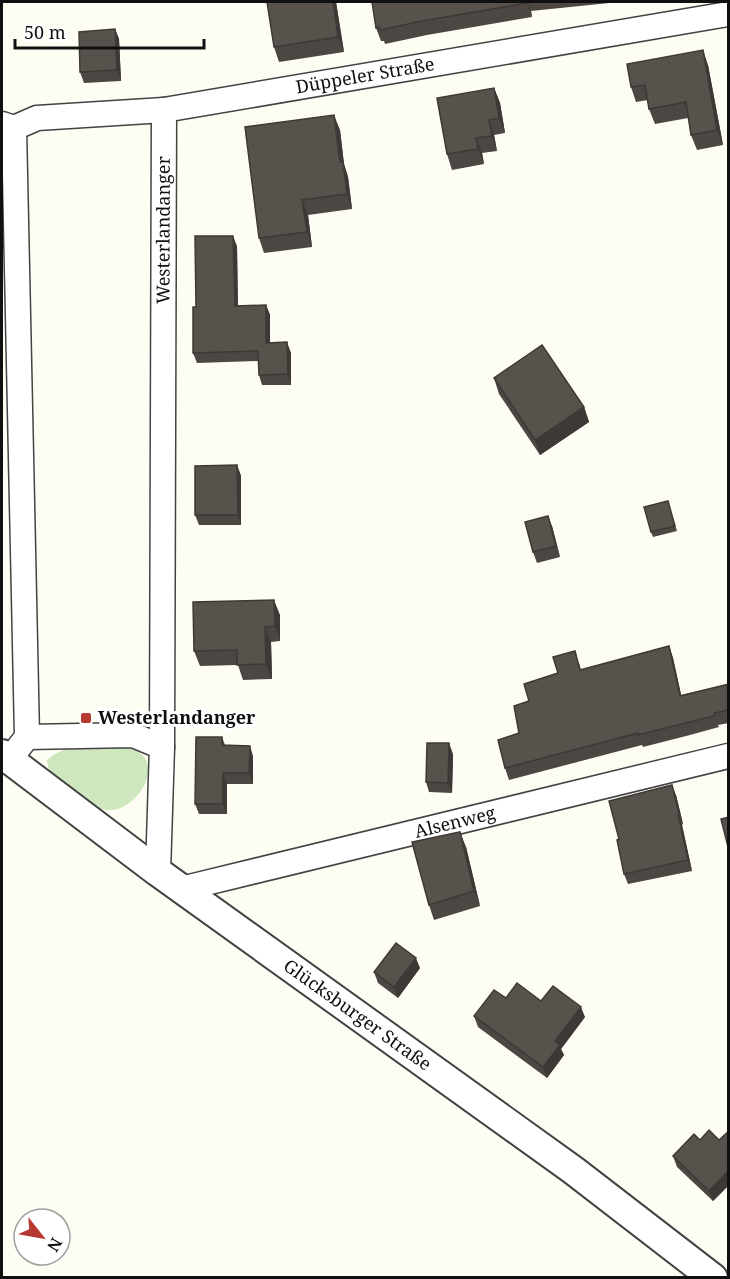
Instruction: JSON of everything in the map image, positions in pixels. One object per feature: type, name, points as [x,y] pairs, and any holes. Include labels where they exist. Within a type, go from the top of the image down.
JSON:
[{"type":"street","name":"Düppeler Straße","points":[[8,126],[37,118],[164,110],[729,14]]},
{"type":"street","name":"Westerlandanger","points":[[158,872],[162,747],[164,110]]},
{"type":"street","points":[[8,126],[27,737]]},
{"type":"street","points":[[5,757],[27,737],[133,735],[162,747]]},
{"type":"street","name":"Alsenweg","points":[[181,889],[729,756]]},
{"type":"street","name":"Glücksburger Straße","points":[[5,757],[181,889],[573,1170],[713,1278]]},
{"type":"green space","points":[[116,744],[139,753],[145,758],[148,766],[148,775],[140,793],[125,806],[108,810],[92,805],[57,780],[49,770],[47,760],[68,748]]},
{"type":"building","points":[[267,2],[333,2],[338,37],[274,47]]},
{"type":"building","points":[[372,2],[527,3],[380,30],[379,27],[376,28]]},
{"type":"building","points":[[115,29],[117,70],[80,72],[79,32]]},
{"type":"building","points":[[703,50],[717,130],[691,135],[686,102],[649,109],[645,85],[631,87],[627,64]]},
{"type":"building","points":[[494,88],[499,118],[489,120],[492,136],[476,138],[478,149],[447,154],[437,98]]},
{"type":"building","points":[[334,115],[347,194],[302,200],[307,232],[259,238],[245,127]]},
{"type":"building","points":[[195,236],[233,236],[235,306],[266,305],[266,343],[287,342],[288,374],[259,375],[258,351],[193,353],[193,307],[196,307]]},
{"type":"building","points":[[542,345],[584,407],[535,440],[494,378]]},
{"type":"building","points":[[237,465],[238,515],[195,515],[195,466]]},
{"type":"building","points":[[668,501],[675,526],[651,532],[644,507]]},
{"type":"building","points":[[548,516],[556,546],[533,552],[525,522]]},
{"type":"building","points":[[274,600],[275,626],[265,627],[266,664],[237,665],[237,650],[194,651],[193,602]]},
{"type":"building","points":[[669,646],[680,696],[729,684],[729,710],[714,713],[714,716],[638,735],[638,733],[505,768],[498,740],[519,733],[514,706],[529,701],[524,684],[558,673],[553,657],[575,651],[580,670]]},
{"type":"building","points":[[196,737],[222,737],[222,745],[250,746],[249,773],[223,773],[223,804],[195,804]]},
{"type":"building","points":[[427,743],[449,743],[448,783],[426,782]]},
{"type":"building","points":[[672,785],[688,860],[624,874],[617,840],[619,839],[609,801]]},
{"type":"building","points":[[729,817],[729,847],[728,847],[721,819]]},
{"type":"building","points":[[460,832],[474,891],[429,905],[412,842]]},
{"type":"building","points":[[396,943],[416,958],[394,987],[374,972]]},
{"type":"building","points":[[517,983],[541,1001],[553,986],[581,1007],[555,1041],[560,1045],[543,1067],[474,1016],[494,990],[506,998]]},
{"type":"building","points":[[709,1130],[719,1140],[729,1131],[729,1170],[709,1191],[673,1156],[694,1134],[700,1140]]},
{"type":"place","name":"Westerlandanger","points":[[86,718]]}]
